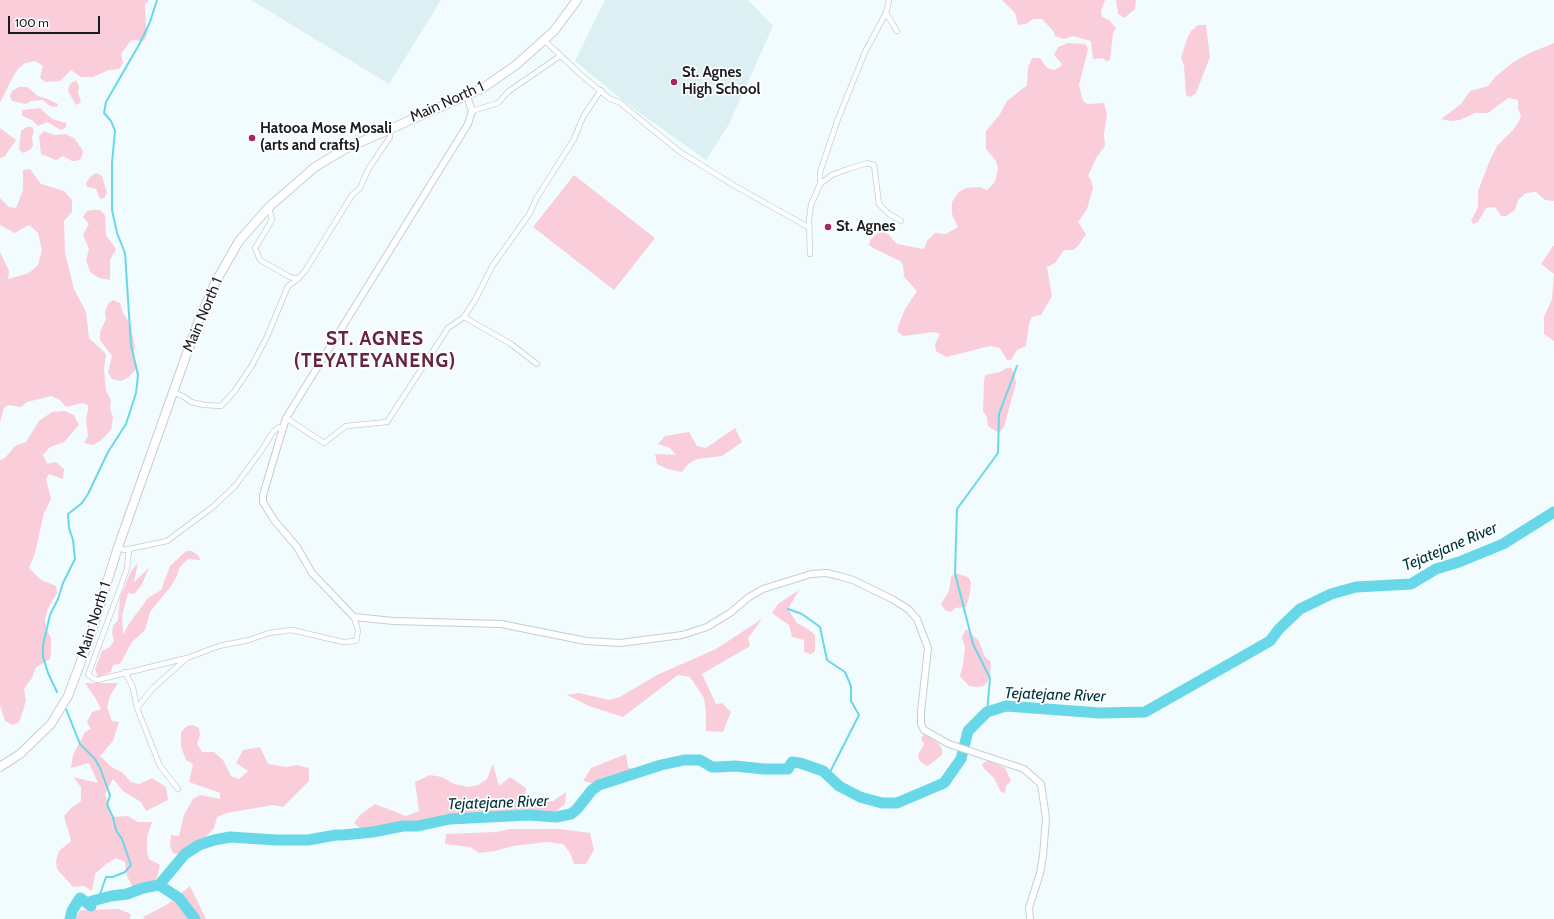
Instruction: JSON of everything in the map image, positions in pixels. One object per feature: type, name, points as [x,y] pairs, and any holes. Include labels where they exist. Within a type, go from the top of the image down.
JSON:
[{"type":"main road","name":"Main North 1","points":[[0,768],[20,754],[51,724],[68,696],[90,636],[118,547],[172,392],[215,283],[239,241],[269,207],[315,167],[345,149],[483,88],[516,65],[554,31],[577,0]]},
{"type":"street","points":[[810,254],[808,227],[811,205],[820,184],[820,172],[838,119],[864,52],[886,13],[889,0]]},
{"type":"street","points":[[886,13],[898,31]]},
{"type":"street","points":[[544,40],[560,56],[610,98],[619,102],[680,152],[735,186],[808,227]]},
{"type":"street","points":[[472,111],[498,102],[509,91],[560,56]]},
{"type":"street","points":[[286,418],[324,444],[346,426],[387,422],[448,328],[464,317],[475,300],[493,265],[530,213],[536,199],[567,150],[586,112],[601,90]]},
{"type":"street","points":[[129,549],[127,569],[88,675],[97,680],[124,672],[187,658],[219,646],[249,640],[269,632],[292,630],[343,642],[356,641],[358,631],[354,616],[312,573],[304,558],[274,520],[263,502],[264,495],[286,418],[468,124],[472,111],[467,96]]},
{"type":"street","points":[[172,392],[183,396],[191,402],[204,405],[221,406],[234,392],[251,367],[267,337],[288,286],[298,279],[314,258],[318,247],[352,195],[360,188],[370,168],[390,137],[390,128]]},
{"type":"street","points":[[820,184],[848,168],[872,163],[876,168],[876,190],[879,204],[889,214],[901,221]]},
{"type":"street","points":[[269,207],[272,220],[255,248],[260,260],[290,277],[298,279]]},
{"type":"street","points":[[464,317],[511,344],[537,364]]},
{"type":"street","points":[[118,547],[124,550],[167,540],[214,506],[235,486],[273,432],[279,427],[282,428]]},
{"type":"street","points":[[354,616],[393,621],[501,624],[586,641],[620,643],[682,635],[707,627],[730,613],[749,597],[776,584],[811,574],[827,573],[853,580],[908,609],[917,619],[928,648],[921,712],[921,724],[924,730],[949,744],[1024,769],[1041,784],[1046,818],[1044,848],[1040,873],[1029,908],[1030,919]]},
{"type":"street","points":[[137,708],[152,689],[187,658]]},
{"type":"street","points":[[124,672],[133,688],[137,708],[160,766],[178,789]]},
{"type":"shaded area","points":[[0,0],[149,0],[145,4],[146,27],[148,32],[144,41],[132,40],[129,43],[121,54],[123,63],[119,69],[109,70],[93,77],[81,77],[71,70],[60,81],[45,82],[40,78],[43,66],[35,61],[25,63],[14,75],[0,103]]},
{"type":"shaded area","points":[[251,0],[441,0],[389,84]]},
{"type":"shaded area","name":"St. Agnes High School","points":[[605,0],[748,0],[773,26],[729,124],[706,160],[626,103],[575,61]]},
{"type":"shaded area","points":[[1002,0],[1105,0],[1101,11],[1102,17],[1109,20],[1116,28],[1113,33],[1110,60],[1106,61],[1103,58],[1093,59],[1091,41],[1073,36],[1064,39],[1055,36],[1054,32],[1042,19],[1033,19],[1026,24],[1018,25],[1015,13]]},
{"type":"shaded area","points":[[1116,0],[1136,0],[1135,9],[1124,18],[1118,14]]},
{"type":"shaded area","points":[[1198,25],[1206,25],[1210,57],[1196,93],[1190,97],[1186,95],[1184,66],[1181,58],[1191,31]]},
{"type":"shaded area","points":[[1068,43],[1084,44],[1087,46],[1088,50],[1079,85],[1083,101],[1088,104],[1104,103],[1107,114],[1104,134],[1105,146],[1096,158],[1088,176],[1091,180],[1093,188],[1087,209],[1078,222],[1086,234],[1078,246],[1073,250],[1064,250],[1055,263],[1047,267],[1052,296],[1041,315],[1032,317],[1029,324],[1026,346],[1017,350],[1011,360],[1007,360],[1000,348],[990,346],[946,357],[936,351],[935,344],[940,334],[934,332],[903,336],[898,332],[898,327],[905,309],[917,291],[904,277],[903,265],[900,261],[873,248],[869,245],[870,240],[879,232],[882,232],[888,234],[897,244],[924,249],[927,241],[935,233],[946,234],[958,227],[952,214],[952,202],[959,192],[966,188],[980,187],[987,190],[995,182],[998,169],[996,161],[986,149],[986,131],[1000,114],[1007,101],[1027,85],[1028,68],[1032,58],[1040,58],[1047,68],[1054,70],[1062,64],[1054,55],[1058,47]]},
{"type":"shaded area","points":[[1554,43],[1554,201],[1545,200],[1536,192],[1526,193],[1518,200],[1515,210],[1506,216],[1501,216],[1495,207],[1486,208],[1478,222],[1473,224],[1471,221],[1478,207],[1478,191],[1490,160],[1497,146],[1513,130],[1519,121],[1521,115],[1518,109],[1518,100],[1508,98],[1488,113],[1475,113],[1460,120],[1451,121],[1441,119],[1461,104],[1470,91],[1488,86],[1496,76],[1515,61]]},
{"type":"shaded area","points":[[76,80],[79,86],[78,92],[81,102],[76,105],[68,91],[70,84]]},
{"type":"shaded area","points":[[19,87],[27,87],[38,96],[58,104],[57,107],[50,106],[43,100],[31,101],[26,104],[12,101],[10,96],[12,91]]},
{"type":"shaded area","points":[[40,108],[52,119],[66,123],[66,127],[61,130],[47,122],[38,126],[32,120],[22,115],[22,110]]},
{"type":"shaded area","points":[[27,127],[32,127],[34,131],[32,137],[33,145],[31,149],[23,153],[19,149],[21,131]]},
{"type":"shaded area","points":[[0,128],[16,140],[5,156],[0,158]]},
{"type":"shaded area","points":[[44,131],[54,135],[65,134],[74,138],[83,151],[81,159],[72,161],[63,156],[56,160],[41,154],[39,136]]},
{"type":"shaded area","points":[[30,169],[41,184],[64,191],[72,200],[72,212],[64,221],[65,253],[74,289],[86,312],[89,338],[106,354],[104,369],[106,391],[111,400],[110,408],[113,418],[111,430],[100,441],[93,445],[84,443],[88,436],[86,419],[88,405],[82,403],[66,407],[60,400],[51,396],[27,402],[21,407],[8,405],[4,408],[0,422],[0,252],[9,271],[8,279],[29,273],[38,265],[42,250],[38,233],[29,225],[15,233],[0,225],[0,198],[9,207],[16,208],[23,190],[23,170]]},
{"type":"shaded area","points":[[96,173],[102,176],[107,193],[104,198],[100,199],[96,189],[87,187],[86,183],[90,177]]},
{"type":"shaded area","points":[[574,175],[655,238],[614,290],[533,227]]},
{"type":"shaded area","points":[[100,210],[105,215],[106,235],[116,249],[110,260],[110,280],[99,278],[90,272],[86,260],[89,249],[83,235],[89,224],[83,217],[87,211]]},
{"type":"shaded area","points":[[1554,246],[1554,274],[1541,264]]},
{"type":"shaded area","points":[[1554,274],[1554,341],[1544,334],[1544,317],[1552,299]]},
{"type":"shaded area","points":[[113,300],[120,303],[123,313],[130,324],[135,347],[133,352],[137,368],[129,377],[121,381],[112,379],[108,372],[112,356],[100,340],[100,332],[106,319],[105,311],[108,304]]},
{"type":"shaded area","points":[[1007,368],[1011,368],[1014,373],[1016,383],[1004,427],[999,433],[988,426],[987,417],[983,411],[984,381],[985,375],[1000,372]]},
{"type":"shaded area","points":[[65,411],[74,415],[79,425],[64,442],[50,447],[43,455],[47,464],[56,462],[64,469],[63,479],[49,474],[46,479],[51,499],[44,513],[35,553],[29,568],[41,580],[56,586],[57,593],[48,608],[45,619],[46,628],[51,638],[50,659],[35,668],[32,678],[24,689],[26,700],[19,722],[13,725],[5,721],[0,705],[0,460],[5,458],[15,446],[26,442],[39,421],[52,412]]},
{"type":"shaded area","points":[[735,428],[742,442],[722,456],[697,459],[688,464],[682,472],[668,469],[657,464],[655,454],[676,455],[670,448],[658,444],[665,436],[689,432],[697,446],[706,448]]},
{"type":"shaded area","points":[[186,551],[192,551],[199,556],[200,560],[188,559],[179,568],[177,576],[171,586],[150,612],[145,630],[132,642],[120,664],[113,665],[111,672],[98,677],[95,669],[102,651],[110,647],[114,641],[112,633],[113,626],[118,620],[120,598],[131,571],[138,563],[134,582],[149,568],[141,586],[134,594],[128,593],[122,616],[123,635],[128,625],[148,598],[161,590],[170,566]]},
{"type":"shaded area","points":[[955,573],[968,577],[971,582],[970,593],[966,607],[955,608],[951,612],[945,610],[941,604],[949,591],[951,577]]},
{"type":"shaded area","points":[[799,590],[788,609],[797,623],[815,635],[815,651],[811,654],[804,652],[804,640],[792,637],[789,625],[772,613],[778,604]]},
{"type":"shaded area","points":[[762,619],[748,638],[750,646],[702,674],[716,704],[722,703],[731,712],[723,732],[706,731],[704,698],[690,677],[678,675],[623,717],[589,706],[567,695],[579,693],[609,700],[620,697],[657,675],[716,649]]},
{"type":"shaded area","points":[[966,629],[979,641],[985,657],[991,662],[990,678],[984,686],[969,686],[960,676],[965,648],[962,637]]},
{"type":"shaded area","points":[[85,683],[118,683],[110,696],[107,707],[112,721],[119,722],[113,741],[100,756],[113,768],[122,772],[131,782],[139,784],[152,778],[166,787],[168,800],[146,811],[141,802],[123,791],[113,779],[105,794],[113,817],[128,816],[138,822],[152,822],[147,837],[147,851],[149,859],[160,865],[157,878],[150,887],[135,892],[127,876],[125,862],[116,858],[106,864],[95,874],[92,891],[84,886],[73,887],[57,869],[56,861],[59,851],[71,841],[64,816],[71,808],[81,801],[81,787],[73,777],[98,783],[89,763],[71,768],[73,755],[85,732],[91,729],[87,722],[92,712],[101,709]]},
{"type":"shaded area","points":[[193,725],[199,728],[200,735],[197,744],[202,752],[214,752],[223,760],[231,776],[239,779],[248,771],[236,763],[243,750],[260,747],[268,764],[286,767],[297,765],[309,768],[309,781],[283,807],[273,805],[227,813],[217,817],[214,828],[203,840],[193,849],[179,855],[173,853],[170,846],[171,835],[179,836],[184,815],[193,799],[200,795],[220,799],[220,793],[189,782],[193,764],[186,760],[181,747],[181,732],[187,726]]},
{"type":"shaded area","points":[[924,734],[938,743],[942,749],[942,755],[928,766],[919,760],[918,755],[924,744],[921,739]]},
{"type":"shaded area","points":[[626,754],[628,767],[638,772],[599,785],[583,781],[591,768]]},
{"type":"shaded area","points":[[988,760],[1005,768],[1011,781],[1006,786],[1005,793],[1001,792],[994,778],[984,769],[982,764]]},
{"type":"shaded area","points":[[493,764],[499,786],[510,777],[526,788],[524,804],[553,801],[566,792],[565,804],[555,812],[454,818],[444,814],[433,823],[366,833],[354,823],[360,815],[375,804],[406,816],[419,811],[415,782],[430,775],[442,777],[454,784],[469,787],[478,785],[487,779]]},
{"type":"shaded area","points":[[510,829],[560,829],[590,833],[594,850],[586,864],[574,864],[570,853],[563,844],[547,842],[513,846],[495,851],[479,853],[470,847],[445,844],[446,834],[496,832]]},
{"type":"shaded area","points":[[190,886],[206,919],[144,919],[143,917],[168,904]]},
{"type":"shaded area","points":[[119,909],[131,914],[130,919],[74,919],[81,910]]},
{"type":"waterway","points":[[57,692],[48,673],[43,657],[43,645],[50,615],[75,559],[68,514],[82,503],[88,494],[108,452],[126,424],[136,393],[138,375],[131,345],[125,253],[117,233],[112,210],[112,163],[115,131],[111,121],[104,113],[106,102],[140,43],[150,22],[157,0]]},
{"type":"waterway","points":[[987,712],[990,678],[973,644],[955,573],[957,509],[998,453],[999,414],[1017,366]]},
{"type":"waterway","name":"Tejatejane River","points":[[70,919],[72,911],[80,898],[91,906],[92,901],[127,894],[143,888],[159,885],[185,854],[199,845],[214,840],[230,837],[276,840],[308,840],[336,835],[373,832],[403,826],[418,826],[450,819],[529,815],[556,817],[571,814],[577,809],[592,790],[599,785],[661,765],[684,760],[700,760],[712,767],[735,766],[764,769],[788,769],[792,762],[800,763],[823,771],[839,786],[860,797],[882,803],[897,803],[944,783],[961,759],[968,731],[987,712],[1006,706],[1100,713],[1145,712],[1270,641],[1279,629],[1300,609],[1331,594],[1356,587],[1411,584],[1436,569],[1459,562],[1503,544],[1554,512]]},
{"type":"waterway","points":[[788,609],[802,614],[820,627],[827,660],[845,672],[851,686],[851,701],[859,715],[828,776]]},
{"type":"waterway","points":[[66,709],[80,744],[95,759],[100,768],[110,795],[107,805],[113,817],[116,830],[122,839],[131,865],[125,872],[113,877],[106,877],[98,900]]},
{"type":"waterway","points":[[159,885],[179,898],[195,919]]},
{"type":"place","name":"St. Agnes High School","points":[[674,82]]},
{"type":"place","name":"Hatooa Mose Mosali (arts and crafts)","points":[[252,138]]},
{"type":"place","name":"St. Agnes","points":[[828,227]]},
{"type":"district","name":"ST. AGNES (TEYATEYANENG)","points":[[375,350]]}]
